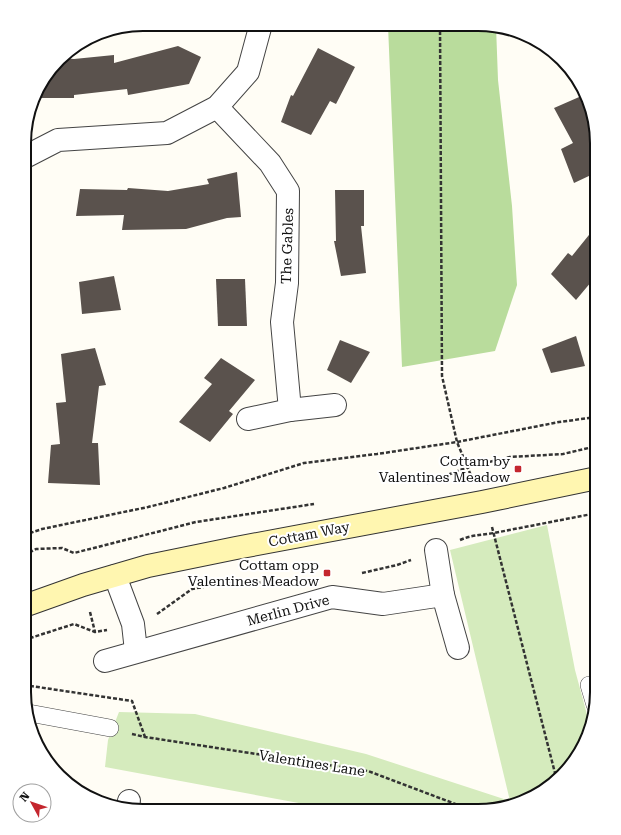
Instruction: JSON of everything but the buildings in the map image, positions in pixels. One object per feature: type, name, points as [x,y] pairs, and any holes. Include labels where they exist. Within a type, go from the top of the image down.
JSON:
[{"type":"main road","name":"Cottam Way","points":[[31,601],[148,566],[482,502],[590,479]]},
{"type":"street","points":[[31,154],[58,140],[167,133],[217,107],[248,72],[259,31]]},
{"type":"street","name":"The Gables","points":[[217,107],[270,163],[288,191],[287,283],[282,322],[290,410]]},
{"type":"street","points":[[248,419],[290,410],[335,405]]},
{"type":"street","points":[[436,550],[443,595],[458,648]]},
{"type":"street","points":[[115,576],[133,624],[136,651]]},
{"type":"street","name":"Merlin Drive","points":[[105,661],[136,651],[332,597],[383,604],[443,595]]},
{"type":"lane","points":[[33,714],[110,728]]},
{"type":"path","points":[[440,31],[442,376],[457,442],[468,467]]},
{"type":"path","points":[[31,533],[42,529],[156,505],[224,488],[304,463],[457,442],[560,422],[590,418]]},
{"type":"path","points":[[426,484],[468,467],[510,457],[563,454],[590,448]]},
{"type":"path","points":[[31,552],[36,549],[62,548],[74,553],[196,522],[315,504]]},
{"type":"path","points":[[494,533],[497,552],[555,773]]},
{"type":"path","name":"Valentines Lane","points":[[145,737],[368,770],[456,804]]},
{"type":"green space","points":[[388,31],[478,31],[496,33],[498,80],[512,206],[517,285],[495,351],[402,367]]},
{"type":"green space","points":[[547,525],[575,670],[587,716],[578,742],[562,766],[540,785],[528,792],[510,799],[450,550]]},
{"type":"green space","points":[[119,712],[195,714],[366,754],[507,800],[486,804],[304,804],[105,767],[108,740]]},
{"type":"place","name":"Cottam by Valentines Meadow","points":[[518,469]]},
{"type":"place","name":"Cottam opp Valentines Meadow","points":[[327,573]]}]
